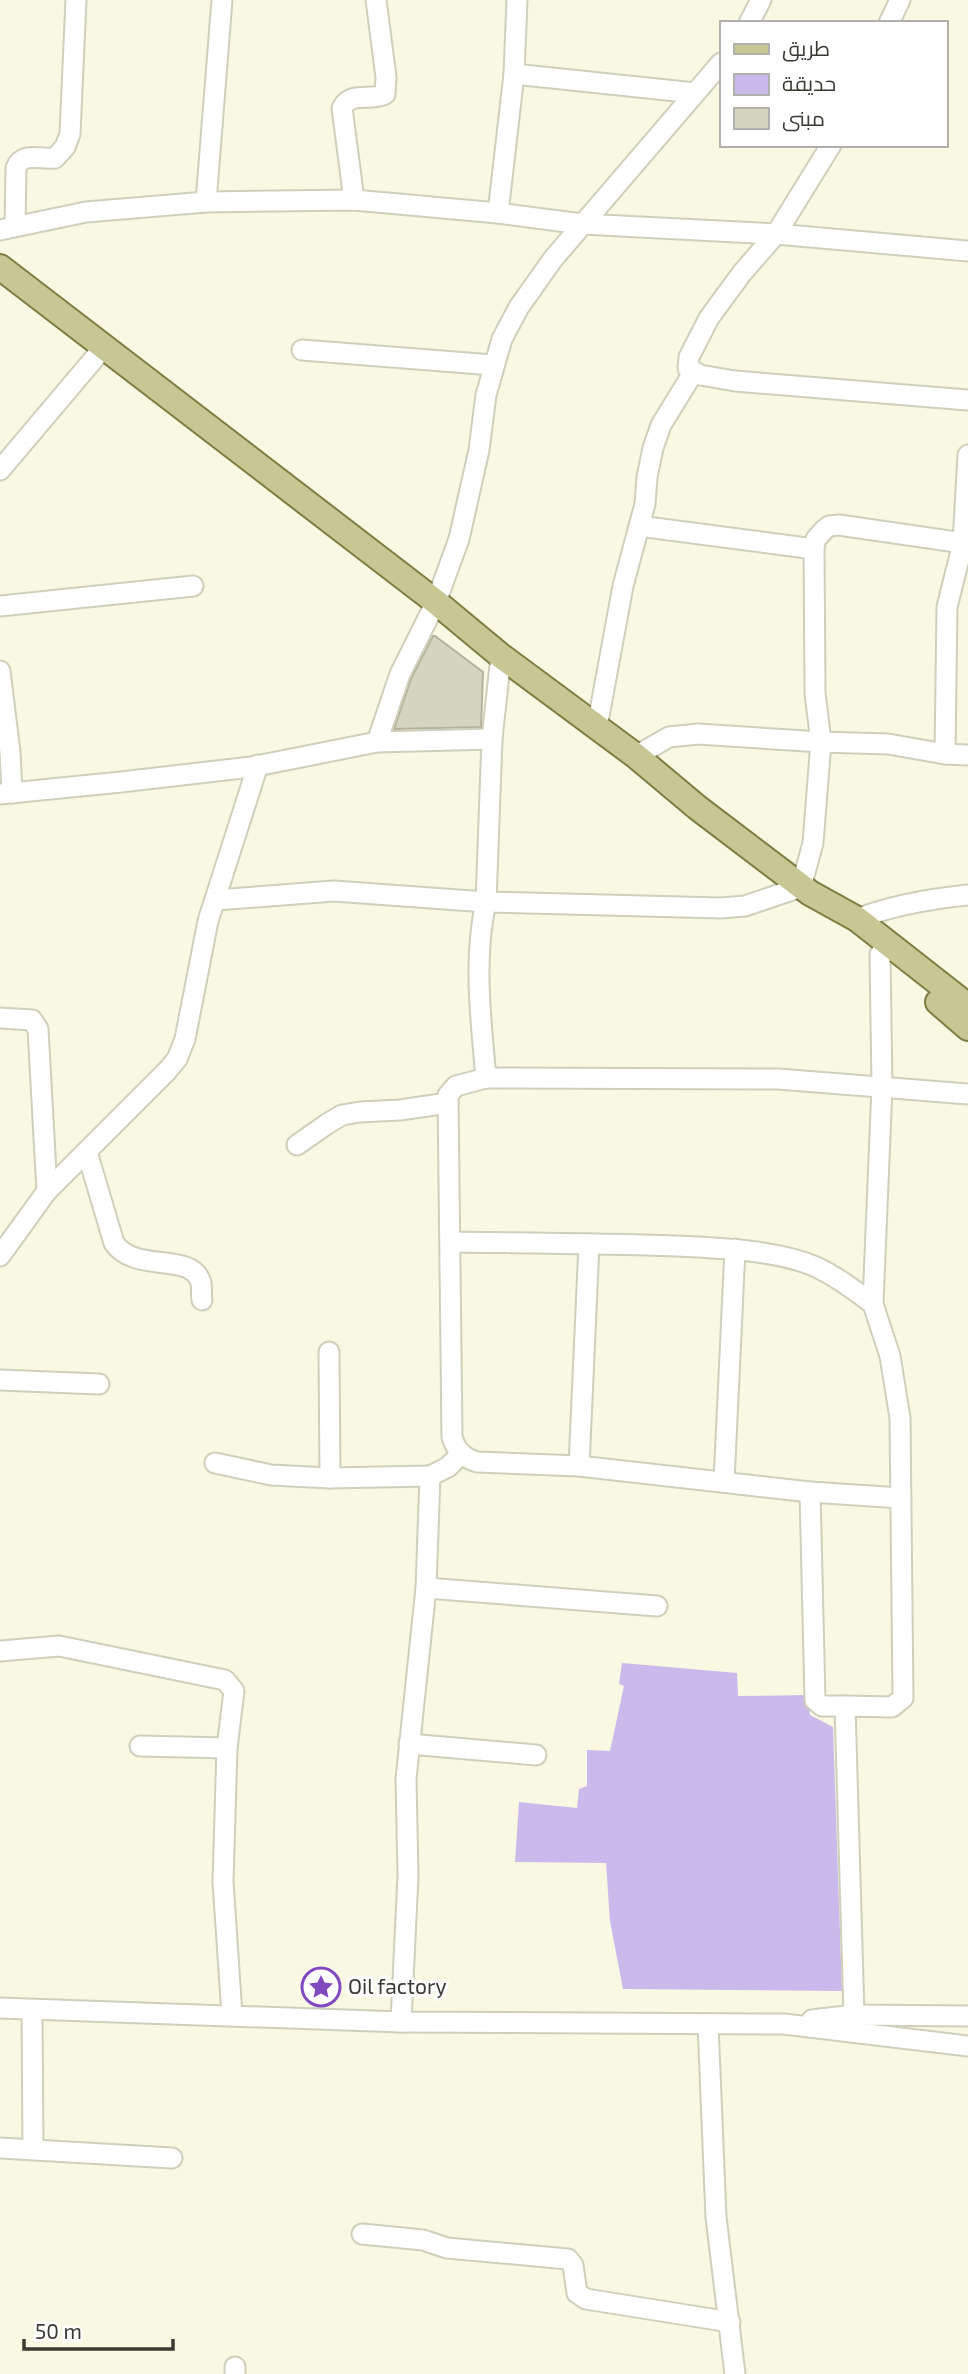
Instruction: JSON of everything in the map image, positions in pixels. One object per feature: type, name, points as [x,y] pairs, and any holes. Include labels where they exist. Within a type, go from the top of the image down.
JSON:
[{"type":"main road","points":[[0,267],[436,602],[501,656],[636,756],[698,808],[805,890],[836,920],[968,1028]]},
{"type":"main road","points":[[805,890],[857,919],[968,1006]]},
{"type":"street","points":[[76,0],[70,134],[62,152],[55,158],[24,158],[17,163],[7,228],[86,212],[206,202],[354,200],[498,213],[582,224],[776,234],[968,251]]},
{"type":"street","points":[[206,202],[222,0]]},
{"type":"street","points":[[354,200],[342,108],[352,99],[381,97],[385,94],[386,77],[376,0]]},
{"type":"street","points":[[498,213],[514,74],[517,0]]},
{"type":"street","points":[[750,21],[761,0]]},
{"type":"street","points":[[890,21],[900,0]]},
{"type":"street","points":[[377,742],[400,674],[436,602],[459,539],[479,450],[493,365],[502,339],[519,307],[553,259],[720,64]]},
{"type":"street","points":[[514,74],[695,93]]},
{"type":"street","points":[[830,147],[776,234],[742,273],[709,318],[687,361],[688,368],[693,373],[735,381],[968,400]]},
{"type":"street","points":[[0,470],[104,347]]},
{"type":"street","points":[[302,350],[493,365]]},
{"type":"street","points":[[597,727],[623,586],[639,526],[653,448],[661,425],[693,373]]},
{"type":"street","points":[[945,754],[947,607],[963,543],[968,455]]},
{"type":"street","points":[[216,901],[334,891],[485,902],[721,908],[745,906],[805,890],[813,843],[821,742],[815,693],[814,549],[819,535],[834,525],[963,543]]},
{"type":"street","points":[[639,526],[814,549]]},
{"type":"street","points":[[0,606],[193,586]]},
{"type":"street","points":[[947,607],[968,606]]},
{"type":"street","points":[[486,1078],[479,954],[480,924],[485,902],[492,739],[501,656]]},
{"type":"street","points":[[0,671],[10,752],[6,793],[258,765],[377,742],[492,739]]},
{"type":"street","points":[[636,756],[669,737],[682,734],[888,744],[945,754],[968,755]]},
{"type":"street","points":[[0,1256],[6,1234],[177,1059],[190,1023],[208,921],[258,765]]},
{"type":"street","points":[[857,919],[922,900],[968,895]]},
{"type":"street","points":[[810,1492],[815,1700],[822,1706],[892,1707],[903,1698],[900,1418],[890,1356],[873,1304],[882,1087],[880,954]]},
{"type":"street","points":[[0,1018],[32,1020],[38,1029],[47,1191]]},
{"type":"street","points":[[901,1498],[810,1492],[579,1466],[484,1463],[471,1461],[461,1454],[452,1437],[449,1095],[456,1086],[486,1078],[778,1080],[968,1094]]},
{"type":"street","points":[[297,1145],[342,1115],[448,1103]]},
{"type":"street","points":[[87,1152],[114,1243],[119,1251],[136,1260],[184,1266],[201,1281],[202,1300]]},
{"type":"street","points":[[451,1242],[735,1249],[793,1259],[813,1266],[873,1304]]},
{"type":"street","points":[[579,1466],[589,1244]]},
{"type":"street","points":[[724,1482],[735,1249]]},
{"type":"street","points":[[329,1352],[330,1478]]},
{"type":"street","points":[[0,1380],[99,1384]]},
{"type":"street","points":[[215,1463],[271,1475],[330,1478],[430,1476],[448,1467],[461,1454]]},
{"type":"street","points":[[401,2022],[408,1875],[405,1779],[426,1588],[430,1476]]},
{"type":"street","points":[[426,1588],[657,1606]]},
{"type":"street","points":[[0,1651],[59,1647],[225,1680],[234,1691],[227,1748],[223,1882],[232,2015]]},
{"type":"street","points":[[845,1706],[853,2024]]},
{"type":"street","points":[[409,1744],[536,1755]]},
{"type":"street","points":[[139,1746],[227,1748]]},
{"type":"street","points":[[0,2008],[401,2022],[853,2024],[968,2016]]},
{"type":"street","points":[[32,2010],[33,2149]]},
{"type":"street","points":[[708,2024],[716,2217],[735,2374]]},
{"type":"street","points":[[853,2024],[968,2046]]},
{"type":"street","points":[[0,2148],[172,2158]]},
{"type":"street","points":[[362,2234],[423,2240],[447,2248],[568,2259],[573,2265],[577,2293],[586,2300],[730,2322]]},
{"type":"green space","points":[[622,1663],[737,1673],[738,1696],[809,1695],[810,1715],[833,1727],[842,1991],[623,1989],[610,1921],[606,1863],[515,1862],[519,1802],[577,1808],[579,1789],[587,1786],[587,1750],[610,1751],[624,1686],[619,1684]]},
{"type":"building","points":[[433,636],[483,672],[481,727],[394,729],[411,679]]},
{"type":"place","name":"Oil factory","points":[[321,1987]]}]
